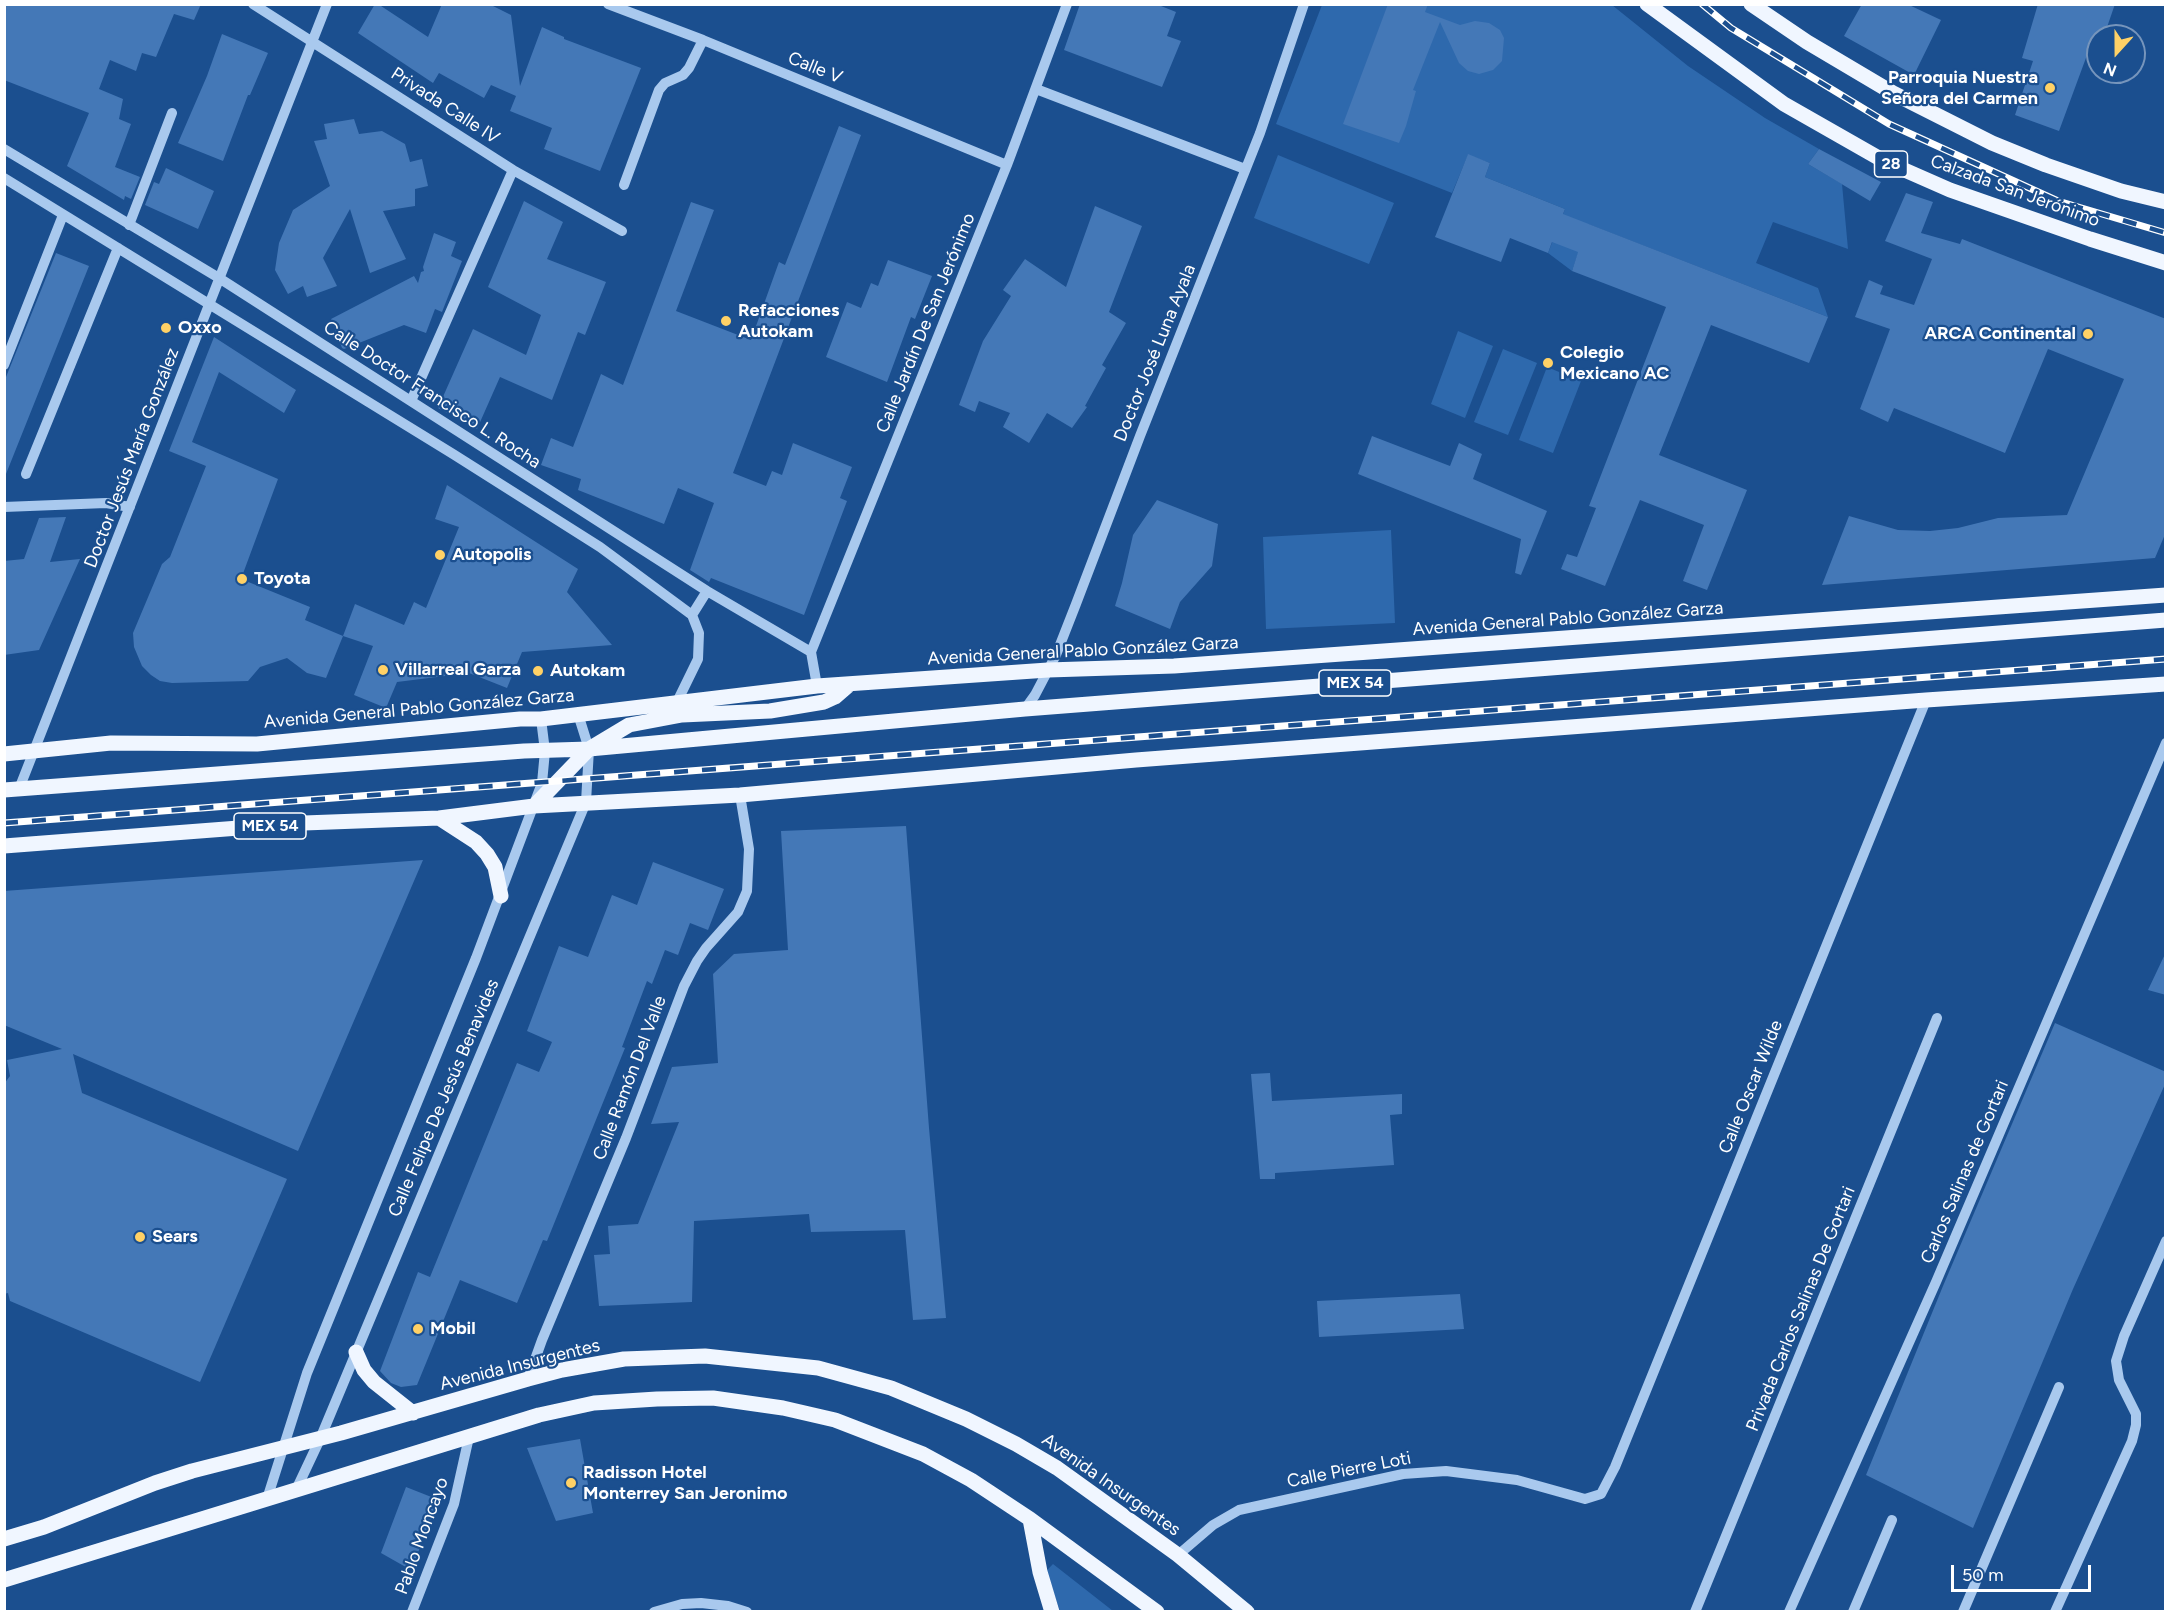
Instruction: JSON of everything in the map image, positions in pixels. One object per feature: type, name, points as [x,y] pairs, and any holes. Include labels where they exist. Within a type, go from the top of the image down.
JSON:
[{"type":"main road","name":"Calzada San Jerónimo","points":[[1647,4],[1784,104],[1884,161],[1950,190],[2166,263]]},
{"type":"main road","name":"Calzada San Jerónimo","points":[[1750,4],[1807,42],[1893,93],[1992,143],[2121,191],[2166,202]]},
{"type":"main road","name":"Avenida General Pablo González Garza","points":[[4,754],[111,743],[257,744],[520,719],[542,719],[816,686],[1048,670],[1186,665],[2166,595]]},
{"type":"main road","name":"MEX 54","points":[[12,790],[589,748],[1025,709],[2166,620]]},
{"type":"main road","points":[[534,806],[589,748],[629,725],[682,715],[770,711],[824,702],[835,698],[850,684]]},
{"type":"main road","name":"MEX 54","points":[[4,846],[304,823],[439,818],[534,806],[740,795],[1136,760],[2166,684]]},
{"type":"main road","points":[[439,818],[476,842],[487,854],[495,867],[501,896]]},
{"type":"main road","points":[[356,1352],[364,1370],[374,1382],[412,1413]]},
{"type":"main road","name":"Avenida Insurgentes","points":[[4,1539],[44,1527],[192,1471],[320,1439],[562,1370],[624,1359],[705,1356],[818,1368],[859,1378],[928,1402],[1016,1444],[1057,1468],[1178,1556],[1247,1611]]},
{"type":"main road","points":[[4,1580],[539,1414],[594,1403],[713,1398],[763,1405],[835,1420],[923,1454],[971,1480],[1030,1519],[1157,1611]]},
{"type":"main road","points":[[1030,1519],[1040,1572],[1052,1611]]},
{"type":"street","name":"Privada Calle IV","points":[[253,4],[513,170],[622,231]]},
{"type":"street","name":"Doctor Jesús María González","points":[[12,790],[33,750],[314,42],[327,4]]},
{"type":"street","name":"Calle V","points":[[608,4],[703,40],[1007,165]]},
{"type":"street","name":"Calle Jardín De San Jerónimo","points":[[811,652],[1007,165],[1067,4]]},
{"type":"street","name":"Doctor José Luna Ayala","points":[[1025,709],[1048,670],[1076,604],[1260,134],[1304,4]]},
{"type":"street","points":[[624,184],[658,90],[689,68],[703,40]]},
{"type":"street","points":[[1036,89],[1245,169]]},
{"type":"street","points":[[129,225],[172,113]]},
{"type":"street","name":"Calle Doctor Francisco L. Rocha","points":[[4,149],[219,278],[707,591],[811,652]]},
{"type":"street","points":[[411,401],[513,170]]},
{"type":"street","name":"Calle Doctor Francisco L. Rocha","points":[[4,178],[600,547],[692,615]]},
{"type":"street","points":[[4,365],[63,214]]},
{"type":"street","points":[[26,474],[118,248]]},
{"type":"street","points":[[453,454],[463,434]]},
{"type":"street","points":[[4,507],[106,503],[130,507]]},
{"type":"street","points":[[600,547],[612,529]]},
{"type":"street","points":[[677,702],[698,659],[699,633],[692,615],[707,591]]},
{"type":"street","points":[[811,652],[816,686]]},
{"type":"street","name":"Calle Oscar Wilde","points":[[1606,1486],[1926,700]]},
{"type":"street","name":"Calle Felipe De Jesús Benavides","points":[[296,1490],[320,1439],[586,802],[589,748],[578,714]]},
{"type":"street","name":"Calle Felipe De Jesús Benavides","points":[[267,1499],[307,1373],[501,896],[534,806],[542,783],[545,750],[542,719]]},
{"type":"street","name":"Carlos Salinas de Gortari","points":[[1789,1611],[1936,1282],[2166,743]]},
{"type":"street","name":"Calle Ramón Del Valle","points":[[528,1379],[626,1138],[684,986],[706,948],[738,912],[747,891],[748,849],[740,795]]},
{"type":"street","name":"Privada Carlos Salinas De Gortari","points":[[1695,1611],[1937,1018]]},
{"type":"street","points":[[2055,1611],[2132,1441],[2136,1414],[2119,1380],[2116,1361],[2124,1336],[2166,1241]]},
{"type":"street","points":[[1963,1611],[2059,1387]]},
{"type":"street","name":"Pablo Moncayo","points":[[412,1611],[454,1504],[469,1437]]},
{"type":"street","name":"Calle Pierre Loti","points":[[1178,1556],[1213,1525],[1239,1510],[1403,1474],[1446,1471],[1517,1480],[1585,1499],[1596,1497],[1606,1486]]},
{"type":"street","points":[[1853,1611],[1892,1520]]},
{"type":"street","points":[[654,1611],[682,1604],[701,1603],[747,1611]]},
{"type":"shaded area","points":[[1322,5],[1612,5],[1688,66],[1765,118],[1819,149],[1808,164],[1842,184],[1848,249],[1773,222],[1756,263],[1818,288],[1828,317],[1588,224],[1572,271],[1548,253],[1565,209],[1485,177],[1490,163],[1468,155],[1452,193],[1276,124]]},
{"type":"shaded area","points":[[1278,155],[1394,203],[1369,264],[1254,218]]},
{"type":"shaded area","points":[[1458,331],[1493,346],[1465,418],[1431,404]]},
{"type":"shaded area","points":[[1503,349],[1537,363],[1508,435],[1474,422]]},
{"type":"shaded area","points":[[1547,367],[1581,381],[1553,453],[1519,440]]},
{"type":"shaded area","points":[[1391,530],[1395,623],[1266,629],[1263,537]]},
{"type":"shaded area","points":[[1053,1564],[1113,1611],[1060,1611],[1046,1571]]},
{"type":"building","points":[[4,4],[201,4],[194,20],[174,14],[156,57],[142,53],[136,71],[110,60],[99,89],[123,99],[119,119],[131,124],[115,167],[140,177],[131,199],[125,196],[124,200],[67,166],[89,113],[4,80]]},
{"type":"building","points":[[375,4],[428,37],[442,4],[489,4],[511,15],[520,86],[542,27],[564,39],[641,68],[600,171],[544,149],[552,128],[510,111],[516,96],[491,85],[484,98],[439,73],[433,83],[358,33]]},
{"type":"building","points":[[1080,4],[1156,4],[1176,12],[1167,36],[1181,41],[1162,87],[1064,50]]},
{"type":"building","points":[[1388,4],[1428,4],[1425,12],[1460,25],[1475,21],[1489,23],[1500,30],[1504,38],[1502,61],[1493,70],[1479,74],[1468,71],[1459,63],[1440,22],[1413,90],[1416,91],[1399,143],[1343,124]]},
{"type":"building","points":[[1862,4],[1907,4],[1941,20],[1914,75],[1844,36]]},
{"type":"building","name":"Parroquia Nuestra Señora del Carmen","points":[[2038,4],[2115,4],[2108,24],[2086,24],[2086,58],[2059,131],[2015,115],[2033,61],[2022,58]]},
{"type":"building","points":[[222,34],[268,53],[250,95],[248,95],[223,161],[178,143],[207,76]]},
{"type":"building","points":[[354,119],[359,134],[382,131],[405,144],[410,162],[422,159],[428,186],[415,189],[415,206],[383,211],[406,259],[370,273],[350,209],[323,258],[337,286],[307,297],[303,286],[288,294],[275,270],[279,243],[293,210],[330,186],[314,141],[327,139],[324,124]]},
{"type":"building","points":[[839,126],[861,135],[733,473],[766,486],[772,471],[782,475],[793,443],[852,467],[840,498],[847,501],[804,615],[711,578],[709,582],[690,570],[714,503],[678,488],[664,524],[578,490],[581,479],[541,465],[551,438],[573,447],[601,374],[623,385],[691,202],[714,210],[676,311],[751,340],[779,262],[785,265]]},
{"type":"building","points":[[1819,149],[1881,182],[1870,201],[1808,164]]},
{"type":"building","points":[[1468,154],[1490,163],[1485,177],[1565,209],[1563,214],[1828,317],[1809,363],[1711,325],[1659,455],[1747,490],[1707,590],[1683,581],[1704,525],[1640,500],[1605,586],[1561,569],[1567,554],[1577,557],[1596,508],[1589,506],[1666,307],[1572,271],[1578,252],[1552,242],[1548,253],[1510,238],[1501,262],[1435,237]]},
{"type":"building","points":[[166,168],[214,191],[198,229],[145,205],[154,182],[159,184]]},
{"type":"building","points":[[1906,193],[1933,202],[1921,233],[1960,244],[1962,239],[2166,319],[2166,532],[2155,558],[1822,585],[1849,516],[1898,530],[1930,531],[1958,528],[1998,518],[2067,515],[2124,379],[2048,349],[2005,453],[1894,408],[1888,422],[1860,409],[1890,329],[1855,317],[1869,280],[1883,286],[1880,294],[1914,305],[1932,259],[1885,241]]},
{"type":"building","points":[[524,201],[563,222],[547,259],[606,282],[585,335],[578,332],[552,400],[500,377],[477,429],[438,408],[473,329],[526,355],[541,315],[488,287]]},
{"type":"building","points":[[1095,206],[1142,226],[1109,312],[1126,323],[1102,365],[1106,368],[1085,406],[1087,407],[1072,428],[1047,413],[1029,443],[1003,427],[1010,413],[979,401],[975,412],[959,405],[983,341],[1011,296],[1003,290],[1025,259],[1066,287]]},
{"type":"building","points":[[434,233],[456,242],[451,256],[462,261],[442,312],[435,309],[426,333],[404,325],[342,348],[331,319],[414,276],[418,283],[421,272],[424,271],[423,267]]},
{"type":"building","points":[[56,253],[89,266],[4,479],[4,382]]},
{"type":"building","points":[[888,260],[932,276],[915,319],[911,317],[887,382],[826,357],[847,302],[861,308],[871,283],[878,286]]},
{"type":"building","points":[[214,337],[296,390],[284,413],[219,372],[192,442],[278,479],[241,579],[310,607],[305,620],[343,636],[326,678],[307,673],[287,658],[260,667],[248,681],[172,683],[160,681],[151,675],[142,666],[134,647],[133,633],[162,564],[170,557],[206,466],[169,451]]},
{"type":"building","points":[[1372,436],[1450,466],[1459,443],[1482,454],[1473,479],[1547,511],[1521,575],[1515,573],[1521,539],[1358,474]]},
{"type":"building","points":[[447,485],[578,569],[567,592],[612,645],[522,652],[507,688],[469,673],[397,682],[386,708],[354,695],[373,646],[343,636],[355,604],[404,625],[414,602],[426,608],[459,527],[435,519]]},
{"type":"building","points":[[1157,500],[1218,524],[1212,566],[1180,602],[1170,629],[1115,606],[1133,535]]},
{"type":"building","points":[[66,517],[50,562],[80,559],[39,650],[4,655],[4,561],[24,559],[39,518]]},
{"type":"building","points":[[906,826],[946,1318],[913,1320],[905,1230],[811,1232],[809,1214],[694,1221],[692,1302],[599,1306],[594,1255],[610,1254],[608,1226],[638,1224],[679,1122],[651,1124],[672,1067],[718,1063],[713,974],[734,954],[788,950],[781,831]]},
{"type":"building","points":[[423,860],[298,1151],[73,1054],[82,1093],[287,1179],[200,1382],[10,1301],[8,1293],[4,1294],[4,1084],[10,1076],[7,1060],[62,1049],[4,1025],[4,891]]},
{"type":"building","points":[[653,862],[724,889],[708,930],[690,923],[678,955],[665,950],[652,984],[647,981],[622,1047],[625,1048],[547,1241],[543,1240],[517,1303],[460,1280],[417,1385],[401,1387],[391,1383],[380,1371],[418,1272],[430,1277],[517,1063],[539,1072],[552,1042],[527,1031],[559,946],[588,957],[612,895],[637,905]]},
{"type":"building","points":[[2166,952],[2166,995],[2148,990]]},
{"type":"building","points":[[2055,1023],[2166,1072],[2166,1082],[2073,1289],[1973,1528],[1866,1475],[1943,1286]]},
{"type":"building","points":[[1270,1073],[1272,1101],[1402,1094],[1402,1114],[1390,1115],[1394,1165],[1275,1173],[1275,1179],[1260,1179],[1251,1074]]},
{"type":"building","points":[[1460,1294],[1464,1329],[1319,1337],[1317,1301]]},
{"type":"building","points":[[580,1439],[593,1513],[556,1521],[527,1448]]},
{"type":"building","points":[[406,1487],[439,1500],[411,1570],[381,1553]]},
{"type":"railway","points":[[1702,4],[1731,28],[1889,124],[2058,201],[2166,233]]},
{"type":"railway","points":[[4,823],[2166,659]]},
{"type":"place","name":"Parroquia Nuestra Señora del Carmen","points":[[2050,88]]},
{"type":"place","name":"Refacciones Autokam","points":[[726,321]]},
{"type":"place","name":"Oxxo","points":[[166,328]]},
{"type":"place","name":"ARCA Continental","points":[[2088,334]]},
{"type":"place","name":"Colegio Mexicano AC","points":[[1548,363]]},
{"type":"place","name":"Autopolis","points":[[440,555]]},
{"type":"place","name":"Toyota","points":[[242,579]]},
{"type":"place","name":"Villarreal Garza","points":[[383,670]]},
{"type":"place","name":"Autokam","points":[[538,671]]},
{"type":"place","name":"Sears","points":[[140,1237]]},
{"type":"place","name":"Mobil","points":[[418,1329]]},
{"type":"place","name":"Radisson Hotel Monterrey San Jeronimo","points":[[571,1483]]}]
